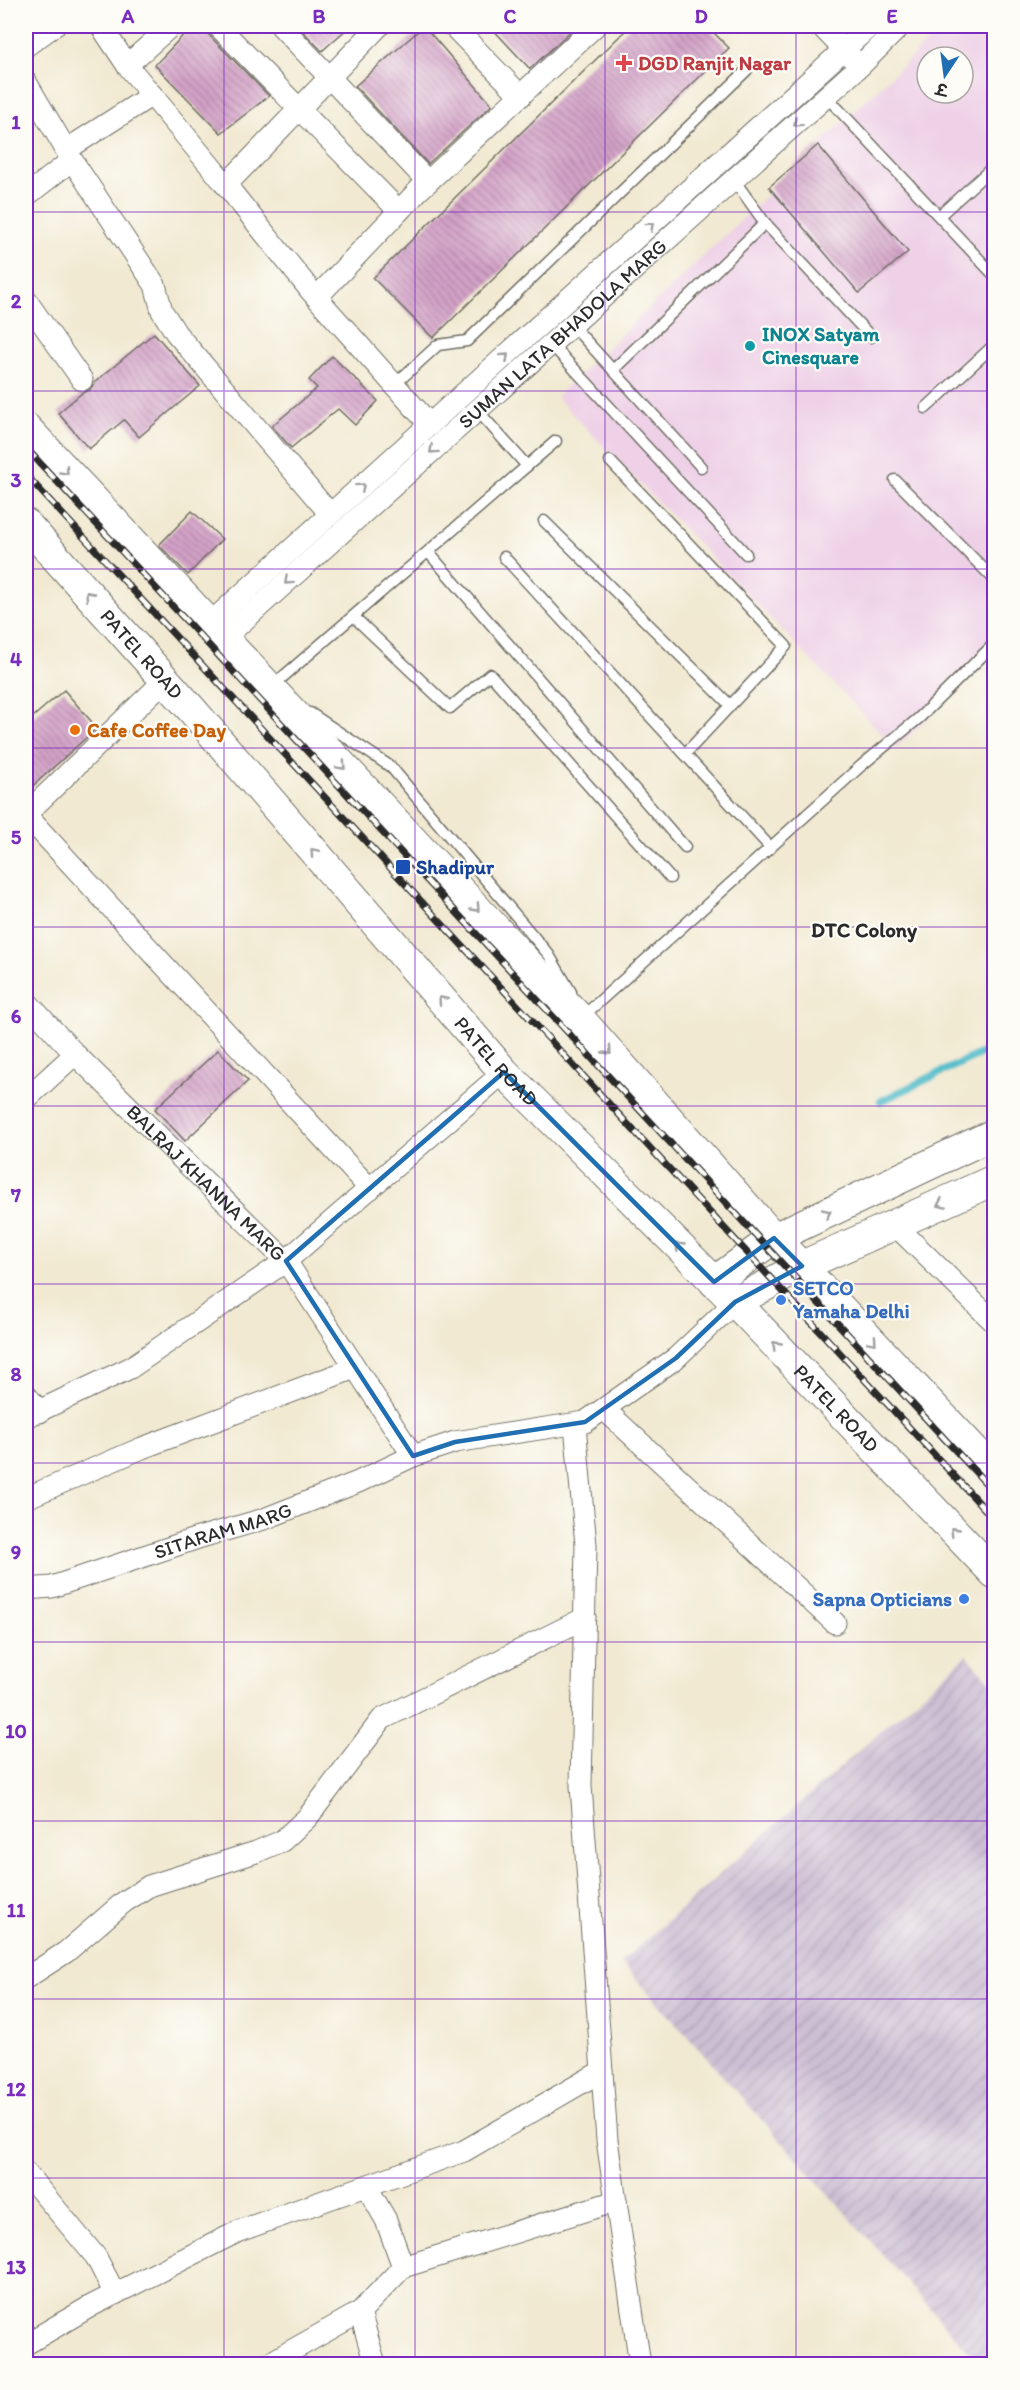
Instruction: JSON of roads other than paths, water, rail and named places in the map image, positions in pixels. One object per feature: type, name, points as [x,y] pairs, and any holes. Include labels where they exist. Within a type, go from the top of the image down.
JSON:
[{"type":"main road","points":[[26,428],[580,1019],[774,1238],[994,1468]]},
{"type":"main road","name":"PATEL ROAD","points":[[26,524],[165,680],[504,1072],[735,1302],[994,1573]]},
{"type":"main road","points":[[714,1281],[774,1238],[994,1134]]},
{"type":"main road","points":[[735,1302],[802,1266],[994,1180]]},
{"type":"street","points":[[26,46],[54,26]]},
{"type":"street","points":[[100,26],[127,64],[317,297],[430,425]]},
{"type":"street","points":[[127,64],[171,26]]},
{"type":"street","points":[[218,26],[399,211]]},
{"type":"street","points":[[281,26],[428,182]]},
{"type":"street","points":[[226,185],[379,26]]},
{"type":"street","points":[[453,26],[521,96]]},
{"type":"street","points":[[317,297],[428,182],[595,26]]},
{"type":"street","points":[[821,26],[860,66]]},
{"type":"street","name":"SUMAN LATA BHADOLA MARG","points":[[215,632],[330,514],[870,26]]},
{"type":"street","name":"SUMAN LATA BHADOLA MARG","points":[[215,632],[477,410],[860,66],[900,26]]},
{"type":"street","points":[[26,196],[69,155],[152,95]]},
{"type":"street","points":[[29,96],[154,285],[162,311],[176,333],[330,514]]},
{"type":"street","points":[[26,300],[82,380]]},
{"type":"street","points":[[165,680],[26,815],[370,1189]]},
{"type":"street","name":"BALRAJ KHANNA MARG","points":[[26,1001],[75,1054],[286,1261],[504,1072]]},
{"type":"street","points":[[26,1099],[75,1054]]},
{"type":"street","points":[[895,1225],[994,1322]]},
{"type":"street","points":[[26,1395],[33,1414],[130,1368],[286,1261],[413,1456]]},
{"type":"street","name":"SITARAM MARG","points":[[26,1589],[52,1587],[198,1538],[264,1519],[358,1482],[413,1456],[455,1442],[575,1425],[605,1410],[676,1358],[735,1302]]},
{"type":"street","points":[[26,1498],[142,1448],[355,1368]]},
{"type":"street","points":[[605,1410],[835,1623]]},
{"type":"street","points":[[575,1425],[586,1545],[581,1786],[602,2071],[616,2201],[640,2364]]},
{"type":"street","points":[[26,1978],[66,1952],[142,1890],[282,1841],[308,1817],[382,1719],[585,1618]]},
{"type":"street","points":[[26,2344],[115,2294],[239,2231],[464,2151],[602,2071]]},
{"type":"street","points":[[26,2173],[96,2257],[115,2294]]},
{"type":"street","points":[[367,2187],[386,2220],[403,2267]]},
{"type":"street","points":[[268,2364],[360,2312],[403,2267],[616,2201]]},
{"type":"street","points":[[360,2312],[375,2364]]},
{"type":"lane","points":[[394,385],[438,345],[467,341],[747,70]]},
{"type":"lane","points":[[826,96],[994,275]]},
{"type":"lane","points":[[939,216],[994,166]]},
{"type":"lane","points":[[734,180],[765,223],[871,337]]},
{"type":"lane","points":[[613,370],[765,223]]},
{"type":"lane","points":[[572,325],[701,467]]},
{"type":"lane","points":[[551,344],[746,554]]},
{"type":"lane","points":[[926,408],[994,345]]},
{"type":"lane","points":[[477,410],[527,466]]},
{"type":"lane","points":[[269,689],[556,441]]},
{"type":"lane","points":[[610,461],[786,646],[685,754]]},
{"type":"lane","points":[[895,480],[994,579]]},
{"type":"lane","points":[[544,521],[730,705]]},
{"type":"lane","points":[[429,553],[685,847]]},
{"type":"lane","points":[[504,557],[770,847]]},
{"type":"lane","points":[[354,616],[450,708],[490,674],[670,878]]},
{"type":"lane","points":[[580,1019],[770,847],[919,718],[994,644]]},
{"type":"waterway","points":[[881,1101],[994,1047]]},
{"type":"railway","points":[[26,448],[994,1492]]},
{"type":"railway","points":[[26,475],[994,1519]]},
{"type":"place","name":"DGD Ranjit Nagar","points":[[624,63]]},
{"type":"place","name":"INOX Satyam Cinesquare","points":[[750,346]]},
{"type":"place","name":"Cafe Coffee Day","points":[[75,730]]},
{"type":"place","name":"Shadipur","points":[[403,867]]},
{"type":"place","name":"SETCO Yamaha Delhi","points":[[781,1300]]},
{"type":"place","name":"Sapna Opticians","points":[[964,1599]]},
{"type":"district","name":"DTC Colony","points":[[864,930]]}]
